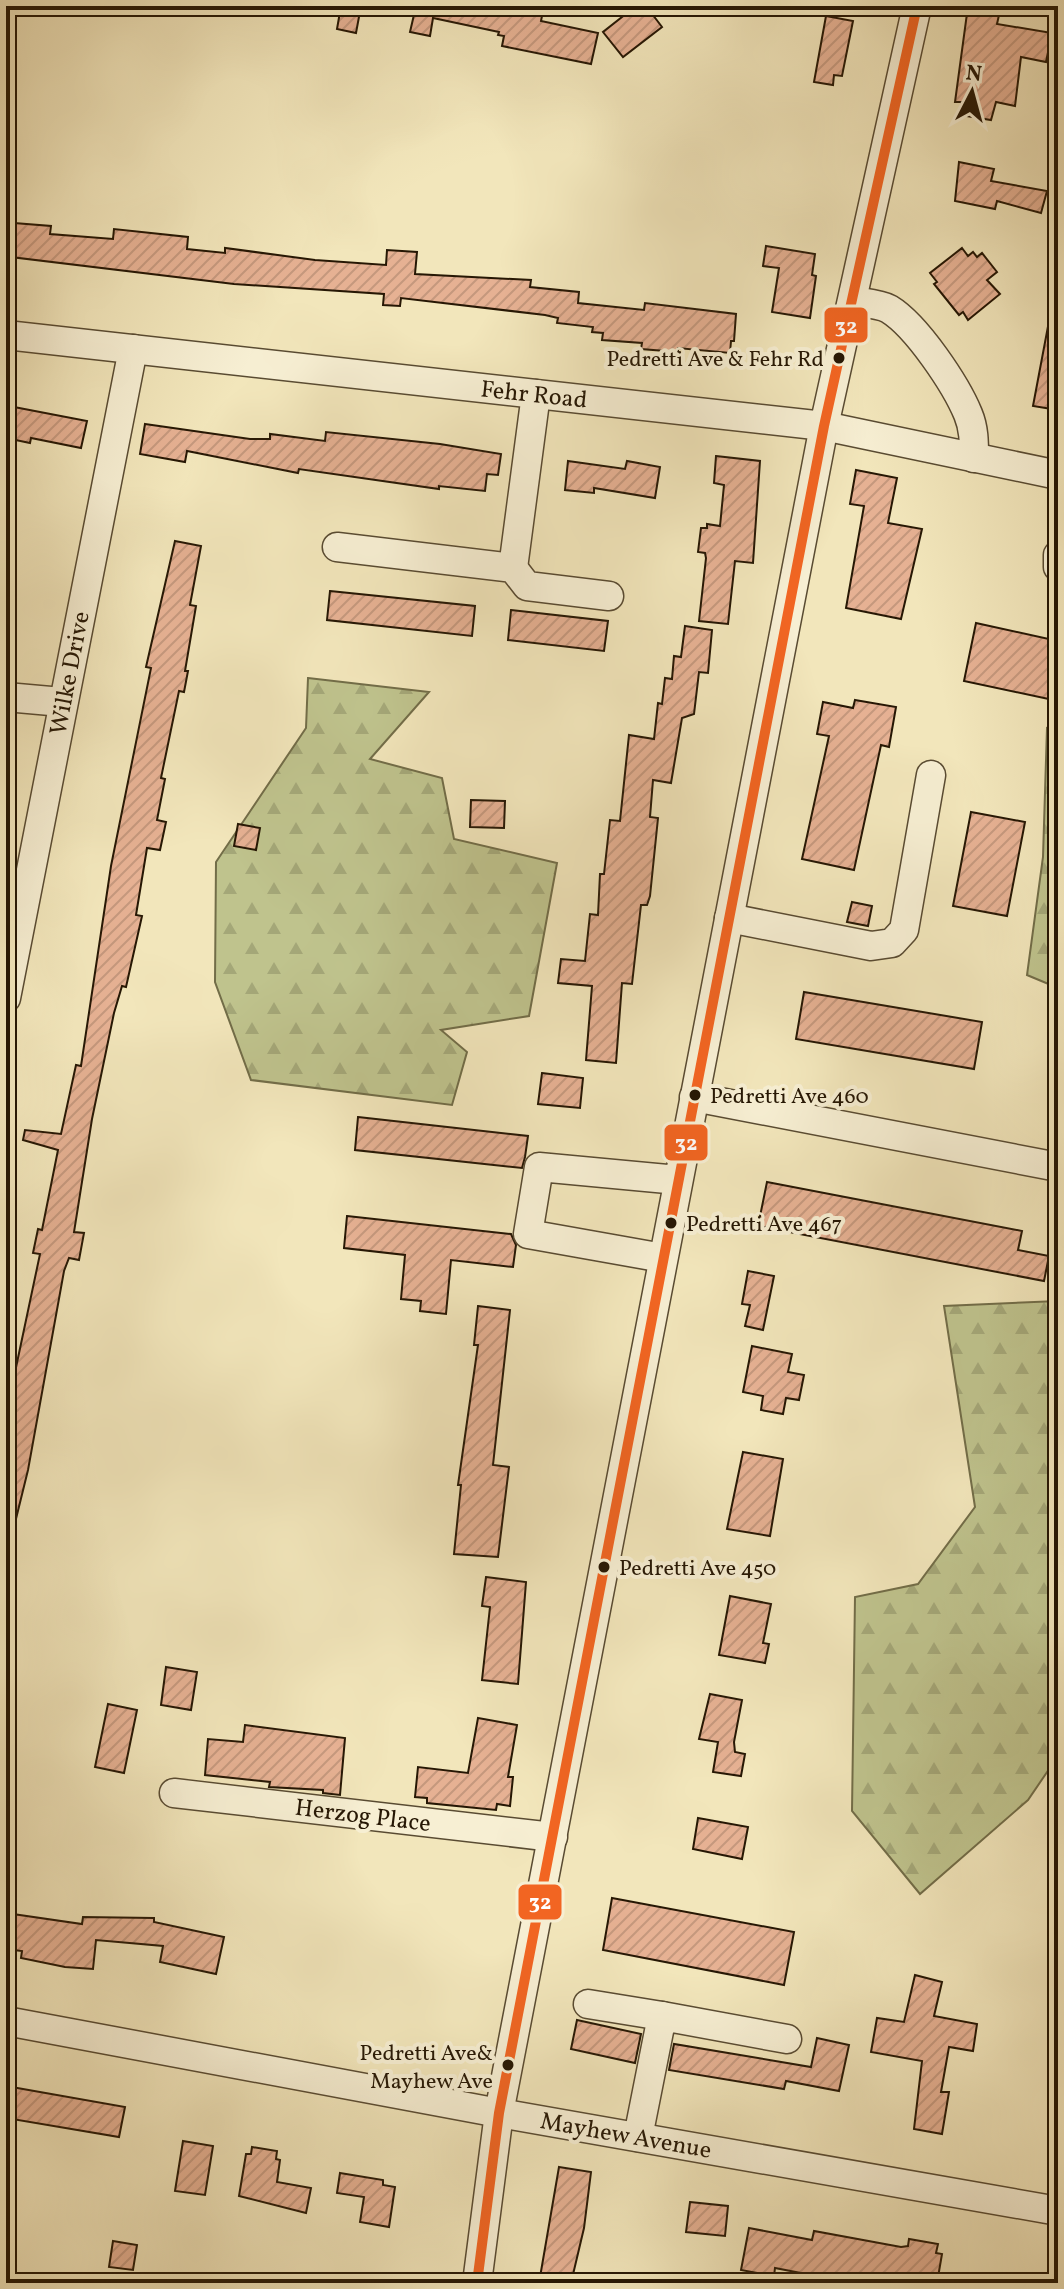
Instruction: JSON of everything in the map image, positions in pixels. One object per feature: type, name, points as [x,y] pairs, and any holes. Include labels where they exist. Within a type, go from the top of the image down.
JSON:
[{"type":"street","points":[[477,2283],[499,2113],[694,1097],[824,426],[917,6]]},
{"type":"street","points":[[853,301],[887,308],[908,325],[952,384],[969,416],[974,458]]},
{"type":"street","name":"Fehr Road","points":[[6,335],[824,426],[1058,475]]},
{"type":"street","name":"Wilke Drive","points":[[6,998],[133,349]]},
{"type":"street","points":[[513,568],[536,394]]},
{"type":"street","points":[[337,547],[513,568],[527,586],[609,596]]},
{"type":"street","points":[[1058,555],[1058,567]]},
{"type":"street","points":[[6,697],[62,702]]},
{"type":"street","points":[[729,918],[871,946],[892,943],[904,930],[931,775]]},
{"type":"street","points":[[694,1097],[1058,1167]]},
{"type":"street","points":[[663,1258],[528,1234],[539,1167],[678,1180]]},
{"type":"street","name":"Herzog Place","points":[[174,1793],[553,1837]]},
{"type":"street","points":[[588,2004],[787,2039]]},
{"type":"street","points":[[638,2137],[662,2016]]},
{"type":"street","name":"Mayhew Avenue","points":[[6,2021],[499,2113],[1058,2211]]},
{"type":"green space","points":[[308,678],[429,692],[370,759],[442,778],[454,839],[557,863],[529,1016],[441,1030],[467,1052],[452,1105],[251,1080],[215,982],[216,862],[306,728]]},
{"type":"green space","points":[[1047,728],[1058,731],[1058,988],[1027,975],[1043,857]]},
{"type":"green space","points":[[1058,1301],[1058,1756],[1028,1800],[920,1894],[852,1811],[855,1597],[918,1584],[975,1507],[944,1306]]},
{"type":"building","points":[[341,6],[361,6],[356,33],[337,29]]},
{"type":"building","points":[[416,6],[519,6],[543,11],[541,21],[598,33],[591,64],[502,46],[504,36],[498,35],[499,32],[433,18],[430,36],[410,32]]},
{"type":"building","points":[[636,6],[646,6],[662,27],[623,57],[603,32]]},
{"type":"building","points":[[968,6],[1001,6],[997,24],[1052,33],[1046,62],[1021,57],[1015,106],[996,102],[991,120],[960,115],[962,102],[955,102]]},
{"type":"building","points":[[826,16],[853,21],[842,76],[834,75],[833,85],[814,82]]},
{"type":"building","points":[[959,162],[994,169],[991,181],[1047,191],[1041,213],[997,201],[995,209],[955,201]]},
{"type":"building","points":[[14,223],[51,226],[50,234],[113,239],[114,229],[188,237],[187,249],[225,253],[225,248],[315,260],[386,265],[387,250],[417,252],[415,274],[531,280],[530,287],[579,292],[578,303],[644,310],[645,303],[736,314],[734,341],[731,341],[730,353],[678,348],[678,352],[641,349],[642,343],[602,340],[603,333],[592,332],[593,327],[557,323],[558,318],[545,315],[401,298],[400,306],[383,305],[384,294],[234,284],[11,257]]},
{"type":"building","points":[[766,246],[815,254],[812,275],[816,276],[810,318],[772,312],[779,268],[763,266]]},
{"type":"building","points":[[962,248],[968,256],[973,252],[977,257],[982,253],[997,272],[987,280],[1000,294],[968,320],[963,312],[959,315],[934,284],[937,282],[930,273]]},
{"type":"building","points":[[1049,321],[1058,322],[1058,410],[1033,406]]},
{"type":"building","points":[[14,407],[87,421],[81,448],[31,438],[30,443],[6,438],[6,409],[13,411]]},
{"type":"building","points":[[145,424],[250,439],[270,439],[270,434],[325,441],[326,432],[501,454],[498,475],[487,474],[485,491],[439,486],[439,489],[299,469],[298,473],[187,451],[185,462],[140,454]]},
{"type":"building","points":[[716,456],[760,461],[753,563],[735,561],[728,624],[699,621],[706,558],[705,553],[698,552],[701,528],[707,528],[707,524],[720,526],[724,485],[714,483]]},
{"type":"building","points":[[568,461],[625,469],[627,461],[660,467],[655,498],[594,488],[594,493],[565,490]]},
{"type":"building","points":[[856,470],[897,478],[888,523],[922,529],[901,619],[846,608],[864,506],[850,504]]},
{"type":"building","points":[[175,541],[201,546],[190,605],[196,606],[185,671],[188,671],[184,692],[179,691],[161,778],[165,779],[157,820],[166,822],[160,850],[147,848],[136,915],[142,916],[126,987],[122,986],[114,1013],[92,1119],[74,1232],[84,1233],[79,1260],[69,1258],[64,1271],[28,1470],[13,1531],[6,1530],[6,1390],[11,1391],[40,1254],[33,1253],[38,1229],[42,1230],[58,1150],[23,1140],[25,1130],[61,1134],[76,1065],[81,1066],[111,866],[151,668],[146,667]]},
{"type":"building","points":[[330,591],[475,606],[472,636],[327,620]]},
{"type":"building","points":[[511,610],[608,621],[604,651],[508,640]]},
{"type":"building","points":[[976,623],[1058,641],[1058,701],[964,681]]},
{"type":"building","points":[[685,626],[712,630],[708,673],[699,672],[694,714],[682,718],[671,783],[653,780],[650,817],[658,818],[650,896],[647,905],[641,905],[632,984],[622,983],[616,1063],[586,1060],[592,986],[558,983],[561,959],[585,961],[590,914],[598,915],[600,874],[604,874],[610,820],[620,821],[629,735],[654,739],[658,703],[662,704],[665,678],[672,679],[674,656],[681,657]]},
{"type":"building","points":[[855,700],[896,707],[889,747],[881,745],[854,870],[802,859],[829,736],[817,734],[823,702],[853,708]]},
{"type":"building","points":[[471,800],[505,801],[504,828],[470,827]]},
{"type":"building","points":[[971,812],[1025,822],[1007,916],[953,906]]},
{"type":"building","points":[[238,824],[260,828],[256,850],[234,846]]},
{"type":"building","points":[[852,902],[872,906],[868,926],[847,922]]},
{"type":"building","points":[[804,992],[982,1022],[974,1069],[796,1039]]},
{"type":"building","points":[[542,1073],[583,1078],[580,1108],[538,1104]]},
{"type":"building","points":[[358,1117],[528,1136],[522,1168],[355,1150]]},
{"type":"building","points":[[767,1182],[1022,1231],[1018,1250],[1049,1256],[1044,1281],[758,1226]]},
{"type":"building","points":[[347,1216],[511,1234],[516,1245],[513,1267],[451,1260],[446,1314],[420,1311],[421,1301],[401,1299],[405,1255],[344,1248]]},
{"type":"building","points":[[748,1271],[774,1276],[763,1330],[745,1326],[750,1305],[742,1304]]},
{"type":"building","points":[[478,1306],[510,1310],[493,1465],[509,1467],[498,1557],[454,1554],[461,1485],[458,1485],[478,1345],[474,1345]]},
{"type":"building","points":[[752,1346],[792,1354],[788,1372],[804,1375],[799,1400],[786,1398],[783,1414],[761,1410],[763,1396],[743,1392]]},
{"type":"building","points":[[743,1452],[783,1459],[770,1536],[727,1529]]},
{"type":"building","points":[[486,1577],[526,1582],[518,1684],[482,1680],[490,1607],[482,1606]]},
{"type":"building","points":[[730,1596],[771,1604],[763,1643],[769,1644],[765,1663],[719,1655]]},
{"type":"building","points":[[166,1667],[197,1672],[191,1710],[161,1705]]},
{"type":"building","points":[[710,1694],[742,1700],[734,1742],[735,1752],[745,1754],[741,1776],[713,1772],[718,1742],[699,1739]]},
{"type":"building","points":[[108,1704],[137,1710],[124,1773],[95,1767]]},
{"type":"building","points":[[478,1718],[517,1725],[508,1777],[513,1777],[510,1806],[497,1804],[496,1810],[427,1803],[427,1798],[415,1797],[418,1767],[468,1773]]},
{"type":"building","points":[[245,1725],[345,1738],[340,1795],[323,1793],[323,1790],[269,1787],[270,1782],[205,1775],[208,1739],[243,1742]]},
{"type":"building","points":[[698,1818],[748,1827],[742,1859],[693,1849]]},
{"type":"building","points":[[612,1898],[794,1932],[784,1985],[603,1950]]},
{"type":"building","points":[[6,1913],[82,1924],[83,1917],[154,1918],[154,1922],[224,1937],[216,1974],[160,1962],[163,1946],[96,1940],[93,1969],[65,1967],[21,1958],[22,1951],[6,1949]]},
{"type":"building","points":[[915,1975],[942,1982],[934,2016],[977,2024],[973,2051],[949,2047],[941,2092],[949,2092],[942,2134],[914,2129],[922,2061],[871,2052],[877,2018],[904,2022]]},
{"type":"building","points":[[577,2020],[641,2034],[635,2063],[571,2049]]},
{"type":"building","points":[[817,2038],[849,2045],[839,2091],[786,2081],[784,2089],[669,2070],[674,2044],[811,2067]]},
{"type":"building","points":[[6,2086],[125,2107],[119,2137],[6,2118]]},
{"type":"building","points":[[183,2141],[213,2146],[205,2195],[175,2191]]},
{"type":"building","points":[[252,2147],[277,2151],[276,2159],[280,2160],[277,2182],[311,2188],[306,2213],[239,2196],[246,2154],[251,2154]]},
{"type":"building","points":[[559,2167],[591,2172],[584,2228],[571,2283],[539,2283]]},
{"type":"building","points":[[340,2173],[383,2180],[383,2185],[395,2187],[389,2227],[360,2222],[364,2197],[337,2193]]},
{"type":"building","points":[[690,2202],[728,2206],[725,2236],[686,2232]]},
{"type":"building","points":[[749,2228],[812,2240],[814,2231],[901,2247],[908,2246],[909,2239],[938,2244],[936,2253],[942,2254],[937,2283],[885,2274],[884,2283],[852,2283],[775,2268],[774,2276],[741,2270]]},
{"type":"building","points":[[113,2241],[137,2245],[133,2270],[109,2267]]},
{"type":"transit line","name":"32","points":[[477,2283],[499,2113],[824,426],[917,6]]},
{"type":"place","name":"Pedretti Ave & Fehr Rd","points":[[839,358]]},
{"type":"place","name":"Pedretti Ave 460","points":[[695,1095]]},
{"type":"place","name":"Pedretti Ave 467","points":[[671,1223]]},
{"type":"place","name":"Pedretti Ave 450","points":[[604,1567]]},
{"type":"place","name":"Pedretti Ave& Mayhew Ave","points":[[508,2065]]}]
